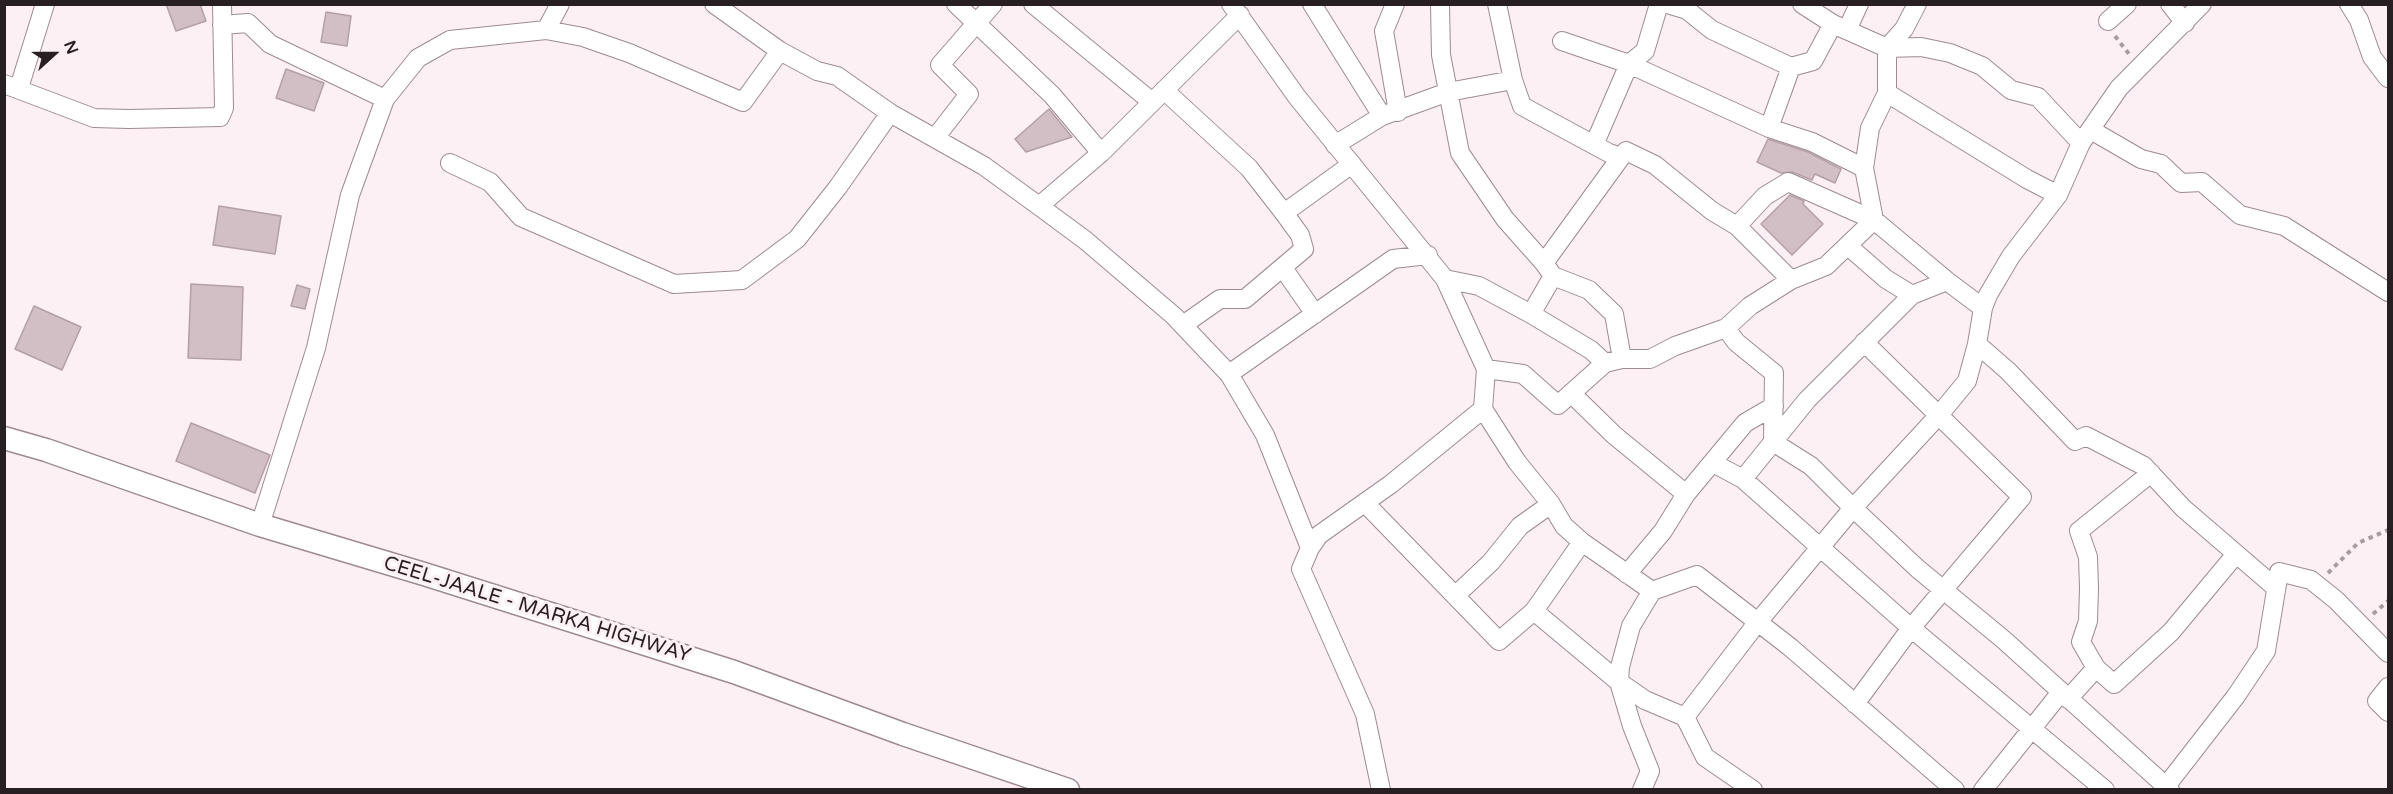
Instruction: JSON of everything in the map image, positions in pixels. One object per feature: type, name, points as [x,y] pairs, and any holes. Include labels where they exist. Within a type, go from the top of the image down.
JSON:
[{"type":"street","points":[[45,4],[12,86],[94,118],[129,119],[220,117],[224,108],[222,4]]},
{"type":"street","points":[[546,30],[560,4]]},
{"type":"street","points":[[714,4],[780,51],[817,70],[837,76],[890,113],[984,166],[1085,240],[1183,326],[1229,374],[1265,435],[1310,548]]},
{"type":"street","points":[[956,4],[1052,95],[1101,153]]},
{"type":"street","points":[[935,138],[969,94],[940,65],[993,4]]},
{"type":"street","points":[[1033,4],[1158,96],[1249,168],[1300,235],[1304,249],[1245,299],[1220,299],[1183,326]]},
{"type":"street","points":[[1312,4],[1390,114]]},
{"type":"street","points":[[1390,114],[1384,31],[1395,4]]},
{"type":"street","points":[[1440,4],[1442,55],[1460,153],[1506,219],[1548,269],[1589,291],[1614,314],[1613,361],[1558,405],[1523,374],[1486,369]]},
{"type":"street","points":[[1497,4],[1513,80],[1522,106],[1621,157]]},
{"type":"street","points":[[1594,145],[1629,64],[1645,51],[1659,4]]},
{"type":"street","points":[[1667,4],[1687,10],[1712,30],[1791,67],[1813,60],[1859,4]]},
{"type":"street","points":[[1802,4],[1840,27],[1887,48],[1930,49],[1950,53],[1982,66],[2011,90],[2038,97],[2086,137],[2141,159],[2161,164],[2181,183],[2202,182],[2240,214],[2284,226],[2388,292]]},
{"type":"street","points":[[1874,220],[1864,168],[1870,128],[1887,93],[1887,48],[1904,29],[1917,4]]},
{"type":"street","points":[[2108,21],[2127,4]]},
{"type":"street","points":[[2170,4],[2185,23]]},
{"type":"street","points":[[1685,717],[1757,622],[1852,508],[1939,415],[1967,381],[1977,344],[1983,308],[2011,256],[2058,195],[2086,137],[2119,88],[2202,4]]},
{"type":"street","points":[[2349,4],[2359,20],[2372,57],[2388,78]]},
{"type":"street","points":[[1039,206],[1101,153],[1158,96],[1236,10],[1297,98],[1428,255],[1445,279],[1486,369],[1483,409],[1517,462],[1551,504],[1564,526],[1582,542],[1652,591]]},
{"type":"street","points":[[222,25],[248,23],[270,44],[385,99]]},
{"type":"street","points":[[260,525],[316,348],[350,195],[385,99],[418,58],[450,40],[546,30],[583,38],[629,54],[743,102],[780,51]]},
{"type":"street","points":[[1562,41],[1629,64],[1769,128],[1812,142],[1864,168]]},
{"type":"street","points":[[1769,128],[1791,67]]},
{"type":"street","points":[[1335,145],[1390,114],[1448,92],[1513,80]]},
{"type":"street","points":[[1887,93],[2027,179],[2058,195]]},
{"type":"street","points":[[450,163],[490,182],[521,217],[674,284],[742,280],[797,239],[838,187],[890,113]]},
{"type":"street","points":[[1531,314],[1548,269],[1626,151],[1655,165],[1712,211],[1737,226],[1791,280]]},
{"type":"street","points":[[1284,213],[1352,164]]},
{"type":"street","points":[[1737,226],[1765,196],[1788,182],[1874,220],[1983,308]]},
{"type":"street","points":[[1445,279],[1479,286],[1613,361],[1650,359],[1675,346],[1726,328],[1750,306],[1791,280],[1827,266],[1874,220]]},
{"type":"street","points":[[1848,246],[1886,279],[1912,295]]},
{"type":"street","points":[[1229,374],[1393,259],[1428,255]]},
{"type":"street","points":[[1283,267],[1315,314]]},
{"type":"street","points":[[1743,479],[1807,400],[1912,295],[1947,281]]},
{"type":"street","points":[[1726,328],[1736,342],[1774,373],[1773,442]]},
{"type":"street","points":[[1855,704],[1911,628],[2022,497],[1864,342]]},
{"type":"street","points":[[1977,344],[2008,371],[2075,441],[2086,436],[2144,466],[2183,508],[2276,588]]},
{"type":"street","points":[[1572,394],[1614,435],[1686,494]]},
{"type":"street","points":[[1627,574],[1663,531],[1686,494],[1745,423],[1774,406]]},
{"type":"street","points":[[1381,789],[1365,714],[1301,569],[1310,548],[1319,535],[1365,502],[1483,409]]},
{"type":"street","name":"CEEL-JAALE - MARKA HIGHWAY","points":[[4,438],[45,450],[260,525],[734,672],[903,734],[1068,789]]},
{"type":"street","points":[[1773,442],[1811,466],[1852,508],[1942,590],[2004,640],[2166,788],[2236,696],[2266,651],[2279,572],[2311,580],[2317,584],[2388,653]]},
{"type":"street","points":[[1713,463],[1743,479],[1911,628],[2105,789]]},
{"type":"street","points":[[2151,473],[2079,531],[2088,557],[2089,588],[2088,621],[2080,642],[2096,668],[2114,684],[2171,632],[2236,554]]},
{"type":"street","points":[[1365,502],[1499,641],[1534,611],[1582,542]]},
{"type":"street","points":[[1455,596],[1491,562],[1520,526],[1551,504]]},
{"type":"street","points":[[1642,789],[1650,771],[1632,726],[1620,682],[1620,667],[1631,626],[1652,591],[1697,575],[1790,647],[1950,788]]},
{"type":"street","points":[[1534,611],[1645,700],[1685,717],[1705,757],[1754,789]]},
{"type":"street","points":[[1983,789],[2032,729],[2064,695],[2096,668]]},
{"type":"street","points":[[2388,687],[2377,701],[2388,712]]},
{"type":"path","points":[[2317,584],[2358,543],[2388,530]]},
{"type":"building","points":[[166,4],[200,4],[206,21],[176,31]]},
{"type":"building","points":[[326,12],[351,16],[347,46],[321,42]]},
{"type":"building","points":[[286,69],[324,83],[314,111],[276,98]]},
{"type":"building","points":[[1049,109],[1072,137],[1026,152],[1015,139]]},
{"type":"building","points":[[1768,139],[1808,152],[1841,169],[1835,183],[1815,174],[1812,180],[1792,172],[1781,173],[1757,162]]},
{"type":"building","points":[[1790,195],[1804,201],[1803,204],[1823,224],[1792,255],[1761,224]]},
{"type":"building","points":[[219,206],[281,216],[275,254],[213,245]]},
{"type":"building","points":[[191,284],[243,287],[241,360],[188,358]]},
{"type":"building","points":[[297,285],[310,289],[305,309],[291,306]]},
{"type":"building","points":[[34,306],[81,327],[62,370],[15,349]]},
{"type":"building","points":[[191,423],[270,455],[255,493],[176,461]]}]
